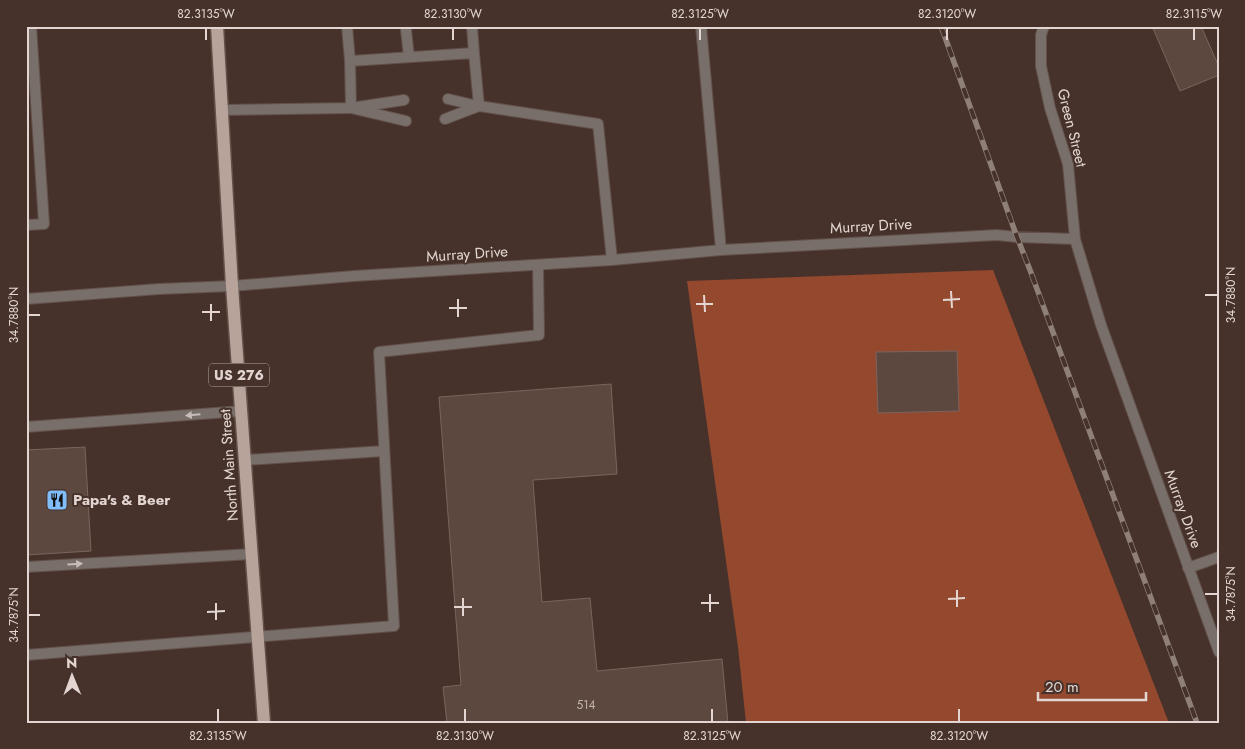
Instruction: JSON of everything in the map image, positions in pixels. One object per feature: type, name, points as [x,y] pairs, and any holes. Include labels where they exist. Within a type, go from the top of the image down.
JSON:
[{"type":"main road","name":"North Main Street","points":[[217,26],[232,286],[264,723]]},
{"type":"street","points":[[26,225],[44,224],[31,26]]},
{"type":"street","points":[[347,26],[351,108]]},
{"type":"street","points":[[472,26],[479,106]]},
{"type":"street","points":[[701,26],[721,250]]},
{"type":"street","name":"Green Street","points":[[1044,26],[1041,35],[1041,66],[1050,108],[1068,164],[1075,238]]},
{"type":"street","points":[[406,30],[408,58]]},
{"type":"street","points":[[350,62],[474,53]]},
{"type":"street","points":[[448,99],[479,106],[598,124],[612,260]]},
{"type":"street","points":[[222,110],[351,108],[404,100]]},
{"type":"street","points":[[445,119],[479,106]]},
{"type":"street","points":[[351,108],[406,121]]},
{"type":"street","name":"Murray Drive","points":[[26,299],[612,260],[721,250],[997,234],[1017,237],[1075,238],[1101,325],[1219,652]]},
{"type":"street","points":[[26,655],[394,626],[379,352],[539,335],[538,265]]},
{"type":"street","points":[[26,427],[242,410]]},
{"type":"street","points":[[245,460],[384,451]]},
{"type":"street","points":[[26,567],[252,554]]},
{"type":"street","points":[[1188,568],[1219,557]]},
{"type":"shaded area","points":[[993,270],[1169,723],[746,723],[738,647],[687,281]]},
{"type":"building","points":[[1152,26],[1201,26],[1219,67],[1219,75],[1180,91]]},
{"type":"building","points":[[957,351],[959,411],[878,413],[876,352]]},
{"type":"building","points":[[611,384],[617,474],[533,480],[542,602],[590,598],[597,671],[722,659],[728,723],[447,723],[443,687],[461,685],[439,397]]},
{"type":"building","name":"Papa's & Beer","points":[[85,447],[91,551],[26,555],[26,450]]},
{"type":"railway","points":[[941,26],[1197,723]]},
{"type":"place","name":"Papa's & Beer","points":[[57,500]]}]
